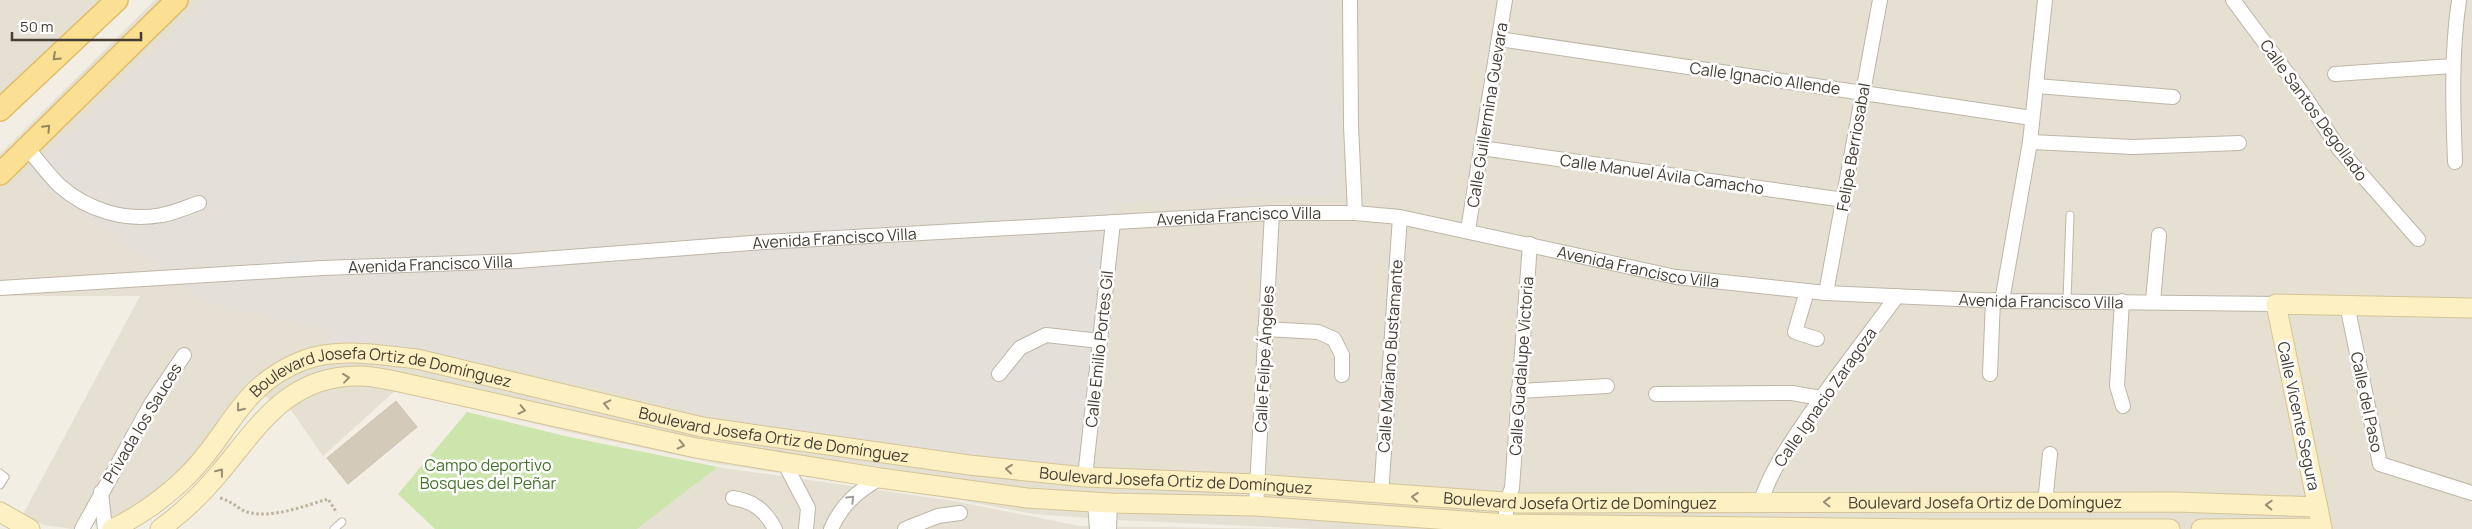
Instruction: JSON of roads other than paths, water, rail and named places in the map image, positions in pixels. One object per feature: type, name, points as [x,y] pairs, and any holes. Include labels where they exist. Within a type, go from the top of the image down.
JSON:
[{"type":"main road","points":[[0,110],[117,0]]},
{"type":"main road","points":[[0,174],[177,0]]},
{"type":"street","points":[[1350,0],[1351,125],[1355,213]]},
{"type":"street","name":"Calle Guillermina Guevara","points":[[1468,230],[1506,0]]},
{"type":"street","name":"Felipe Berriosabal","points":[[1826,293],[1880,0]]},
{"type":"street","points":[[1990,374],[1998,301],[2030,142],[2045,0]]},
{"type":"street","name":"Calle Santos Degollado","points":[[2233,0],[2305,97],[2339,149],[2418,239]]},
{"type":"street","points":[[2455,162],[2453,66],[2459,0]]},
{"type":"street","name":"Calle Ignacio Allende","points":[[1499,39],[2032,118]]},
{"type":"street","points":[[2334,74],[2453,66]]},
{"type":"street","points":[[2036,86],[2172,97]]},
{"type":"street","points":[[2030,142],[2133,148],[2239,143]]},
{"type":"street","points":[[28,148],[58,184],[73,197],[92,207],[127,218],[163,215],[198,203]]},
{"type":"street","name":"Calle Manuel Ávila Camacho","points":[[1481,148],[1844,200]]},
{"type":"street","name":"Avenida Francisco Villa","points":[[0,288],[322,268],[517,261],[755,243],[1272,212],[1355,213],[1400,217],[1468,230],[1676,277],[1826,293],[1998,301],[2153,301],[2472,308]]},
{"type":"street","name":"Calle Felipe Ángeles","points":[[1256,506],[1272,212]]},
{"type":"street","name":"Calle Mariano Bustamante","points":[[1381,495],[1400,217]]},
{"type":"street","name":"Calle Emilio Portes Gil","points":[[1086,477],[1112,222]]},
{"type":"street","points":[[2153,301],[2159,235]]},
{"type":"street","name":"Calle Guadalupe Victoria","points":[[1512,526],[1518,391],[1530,244]]},
{"type":"street","points":[[1807,291],[1795,332],[1817,339]]},
{"type":"street","name":"Calle Ignacio Zaragoza","points":[[1761,502],[1767,483],[1780,457],[1821,398],[1897,296]]},
{"type":"street","points":[[2122,301],[2117,386],[2123,406]]},
{"type":"street","name":"Calle Vicente Segura","points":[[2276,304],[2322,528]]},
{"type":"street","name":"Calle del Paso","points":[[2347,305],[2380,464],[2472,493]]},
{"type":"street","points":[[1265,329],[1318,332],[1334,339],[1342,355],[1342,375]]},
{"type":"street","points":[[999,374],[1020,348],[1046,335],[1100,341]]},
{"type":"street","name":"Boulevard Josefa Ortiz de Domínguez","points":[[112,529],[129,521],[187,477],[256,388],[277,373],[305,360],[345,353],[417,360],[702,426],[970,465],[1086,477],[1257,484],[1381,495],[1932,504],[2158,502],[2318,507]]},
{"type":"street","name":"Privada los Sauces","points":[[82,529],[151,404],[184,355]]},
{"type":"street","points":[[383,379],[387,356]]},
{"type":"street","name":"Boulevard Josefa Ortiz de Domínguez","points":[[160,529],[202,493],[270,412],[297,391],[331,380],[360,376],[383,379],[696,448],[785,464],[1027,498],[1103,503],[1256,506],[1512,526],[1672,527],[1780,525],[1930,529],[2170,529]]},
{"type":"street","points":[[497,404],[504,380]]},
{"type":"street","points":[[1518,391],[1607,386]]},
{"type":"street","points":[[1656,394],[1792,394],[1821,398]]},
{"type":"street","points":[[2045,503],[2050,454]]},
{"type":"street","points":[[785,464],[802,493],[808,508],[806,529]]},
{"type":"street","points":[[964,489],[970,465]]},
{"type":"street","points":[[187,477],[202,493]]},
{"type":"street","points":[[832,529],[837,516],[848,500],[880,478]]},
{"type":"street","points":[[1144,479],[1144,503]]},
{"type":"street","name":"Privada los Sauces","points":[[101,492],[105,529]]},
{"type":"street","points":[[733,498],[754,504],[770,519],[774,529]]},
{"type":"street","points":[[2157,529],[2158,502]]},
{"type":"street","points":[[1097,529],[1103,503]]},
{"type":"street","points":[[1103,503],[1109,529]]},
{"type":"street","points":[[1930,529],[1932,504]]},
{"type":"street","points":[[0,512],[30,529]]},
{"type":"street","points":[[905,529],[938,516],[960,513]]},
{"type":"street","points":[[2201,529],[2322,528]]},
{"type":"lane","points":[[2067,301],[2070,215]]},
{"type":"lane","points":[[0,473],[4,477],[0,485]]},
{"type":"lane","points":[[334,529],[342,522]]},
{"type":"park label","name":"Campo deportivo Bosques del Peñar","points":[[488,474]]}]
